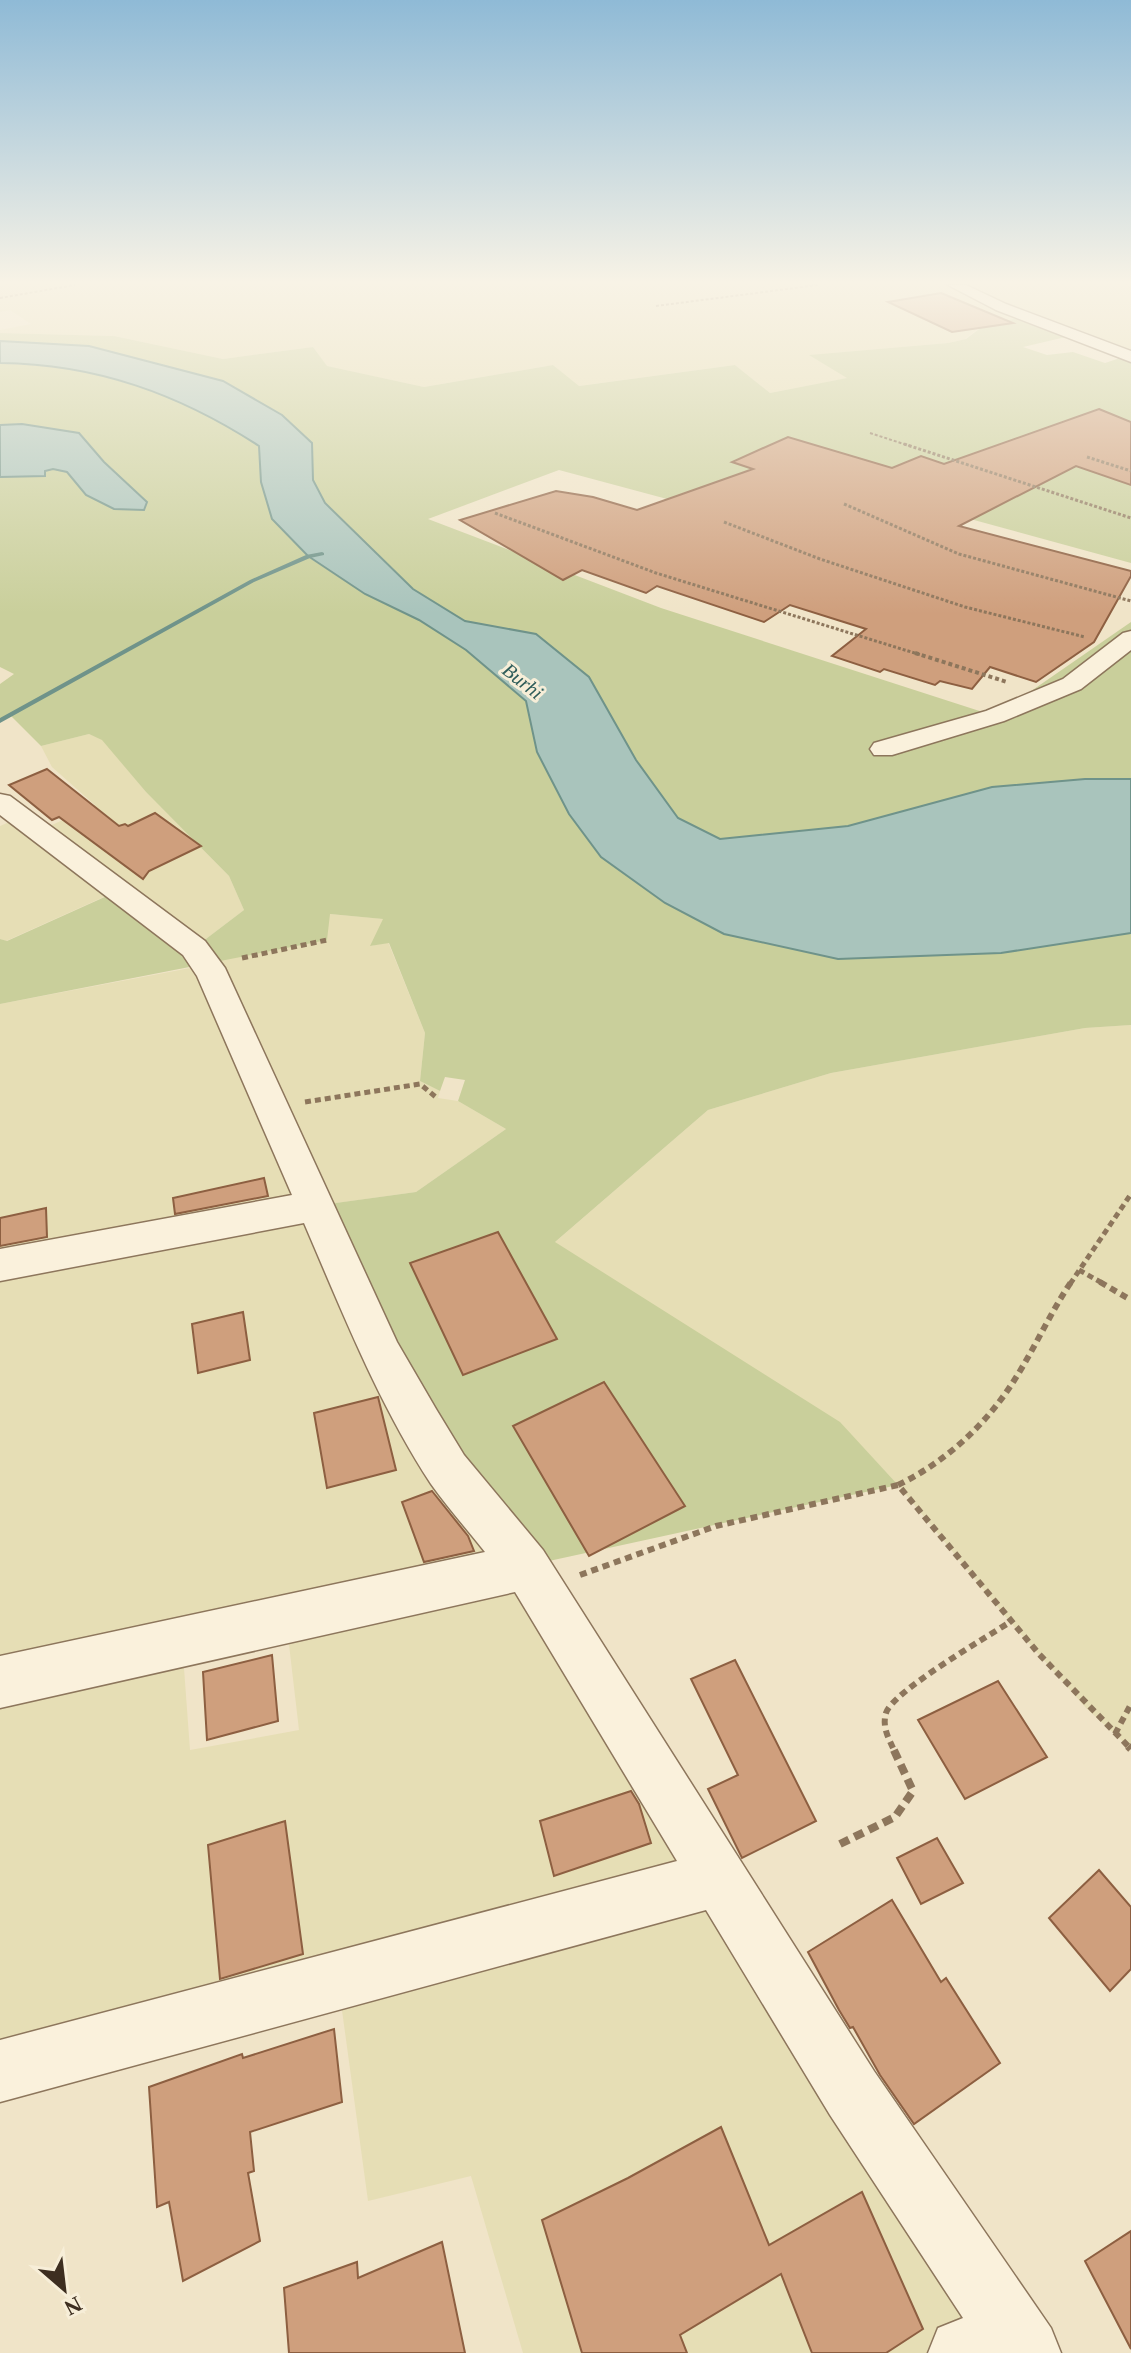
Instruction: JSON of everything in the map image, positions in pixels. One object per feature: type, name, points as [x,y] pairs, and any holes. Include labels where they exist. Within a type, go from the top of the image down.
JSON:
[{"type":"street","points":[[883,749],[995,716],[1072,684],[1126,642]]},
{"type":"street","points":[[0,802],[194,948],[206,965],[380,1351],[420,1423],[448,1470],[533,1578],[852,2093],[1002,2348]]},
{"type":"street","points":[[0,1265],[314,1206]]},
{"type":"street","points":[[0,1682],[533,1578]]},
{"type":"street","points":[[0,2071],[720,1878]]},
{"type":"path","points":[[870,433],[1131,518]]},
{"type":"path","points":[[1087,457],[1131,471]]},
{"type":"path","points":[[844,504],[959,554],[1131,601]]},
{"type":"path","points":[[495,513],[656,573],[1046,694]]},
{"type":"path","points":[[724,522],[820,559],[965,607],[1126,642]]},
{"type":"path","points":[[206,965],[327,940]]},
{"type":"path","points":[[274,1115],[309,1100],[378,1093],[420,1084],[437,1098]]},
{"type":"path","points":[[533,1578],[716,1526],[898,1485],[930,1469],[964,1440],[1005,1393],[1046,1319],[1131,1194]]},
{"type":"path","points":[[1079,1270],[1131,1300]]},
{"type":"path","points":[[898,1485],[1010,1622],[1086,1708],[1131,1749]]},
{"type":"path","points":[[840,1844],[895,1817],[913,1791],[885,1731],[886,1711],[902,1693],[1010,1622]]},
{"type":"path","points":[[1115,1734],[1131,1704]]},
{"type":"shaded area","points":[[89,734],[102,739],[146,792],[229,876],[244,910],[194,948],[117,891],[6,941],[0,939],[0,826],[21,817],[39,831],[95,805],[52,767],[41,746]]},
{"type":"shaded area","points":[[329,914],[384,919],[371,946],[388,942],[425,1033],[420,1081],[440,1091],[438,1098],[458,1101],[506,1129],[416,1192],[315,1206],[1026,2353],[523,2353],[471,2176],[368,2201],[338,1981],[0,2071],[0,1004],[206,965]],"holes":[[[286,1619],[299,1730],[190,1750],[182,1641]]]},
{"type":"shaded area","points":[[1131,1025],[1131,1749],[1086,1708],[1010,1622],[898,1485],[840,1423],[554,1243],[708,1110],[831,1073],[1085,1028]]},
{"type":"green space","points":[[0,395],[161,395],[198,411],[259,446],[261,482],[273,519],[308,557],[365,594],[419,620],[466,650],[526,701],[537,753],[838,959],[1001,953],[1131,933],[1131,1025],[1085,1028],[831,1073],[708,1110],[555,1242],[840,1422],[898,1485],[526,1566],[314,1206],[416,1192],[506,1129],[458,1101],[465,1080],[445,1077],[440,1091],[420,1081],[425,1033],[389,943],[370,946],[383,919],[330,914],[327,940],[0,1004],[0,939],[7,941],[118,891],[194,948],[244,910],[229,876],[146,792],[102,740],[89,734],[41,746],[11,716],[0,721],[0,684],[14,674],[0,667]]},
{"type":"green space","points":[[247,395],[1131,395],[1131,563],[974,520],[857,469],[723,514],[559,470],[428,519],[661,608],[995,716],[1131,622],[1131,779],[1085,779],[992,787],[848,826],[720,839],[678,818],[636,760],[589,677],[536,634],[465,621],[413,589],[325,503],[313,480],[312,443],[282,415]]},
{"type":"water","name":"Burhi","points":[[161,395],[247,395],[282,415],[312,443],[313,480],[325,503],[413,589],[465,621],[536,634],[589,677],[636,760],[678,818],[720,839],[848,826],[992,787],[1085,779],[1131,779],[1131,933],[1001,953],[838,959],[724,934],[665,903],[601,857],[569,814],[537,752],[526,701],[466,650],[419,620],[365,594],[308,556],[272,519],[261,482],[259,446]]},
{"type":"water","points":[[22,424],[79,433],[104,462],[147,502],[144,510],[114,509],[86,495],[67,472],[53,469],[45,471],[45,476],[0,477],[0,425]]},
{"type":"building","points":[[1099,409],[1131,422],[1131,485],[1076,466],[959,526],[1131,571],[1094,642],[1036,682],[990,667],[972,689],[940,681],[935,685],[884,669],[880,672],[832,656],[866,629],[790,605],[764,622],[657,586],[646,593],[582,570],[563,580],[460,520],[556,491],[593,497],[637,510],[753,469],[732,462],[788,437],[892,468],[921,456],[944,464]]},
{"type":"building","points":[[47,769],[119,826],[128,826],[155,813],[201,846],[149,871],[143,879],[59,817],[52,820],[9,785]]},
{"type":"building","points":[[264,1178],[268,1196],[175,1214],[173,1198]]},
{"type":"building","points":[[46,1208],[47,1237],[0,1246],[0,1218]]},
{"type":"building","points":[[498,1232],[557,1339],[463,1375],[410,1263]]},
{"type":"building","points":[[243,1312],[250,1360],[198,1373],[192,1324]]},
{"type":"building","points":[[604,1382],[685,1506],[589,1556],[513,1426]]},
{"type":"building","points":[[378,1397],[396,1470],[327,1488],[314,1413]]},
{"type":"building","points":[[432,1491],[468,1536],[474,1551],[424,1562],[402,1502]]},
{"type":"building","points":[[272,1655],[278,1721],[207,1740],[203,1672]]},
{"type":"building","points":[[735,1660],[816,1821],[742,1858],[708,1789],[738,1775],[691,1679]]},
{"type":"building","points":[[998,1681],[1047,1757],[965,1799],[918,1720]]},
{"type":"building","points":[[631,1791],[639,1804],[651,1843],[554,1876],[540,1821]]},
{"type":"building","points":[[285,1821],[303,1954],[220,1979],[208,1845]]},
{"type":"building","points":[[937,1838],[963,1883],[921,1904],[897,1858]]},
{"type":"building","points":[[1099,1870],[1131,1907],[1131,1969],[1110,1991],[1049,1918]]},
{"type":"building","points":[[892,1900],[941,1982],[946,1978],[1000,2063],[914,2124],[880,2075],[853,2027],[850,2028],[808,1952]]},
{"type":"building","points":[[334,2029],[342,2102],[250,2132],[254,2171],[248,2173],[260,2241],[183,2281],[169,2202],[157,2207],[149,2087],[242,2054],[243,2058]]},
{"type":"building","points":[[721,2127],[769,2245],[862,2192],[923,2329],[886,2353],[812,2353],[781,2274],[680,2335],[687,2353],[582,2353],[542,2220]]},
{"type":"building","points":[[1131,2231],[1131,2349],[1085,2261]]},
{"type":"building","points":[[442,2242],[465,2353],[289,2353],[284,2288],[357,2262],[358,2278]]},
{"type":"waterway","points":[[0,721],[252,581],[308,556],[322,554]]}]
